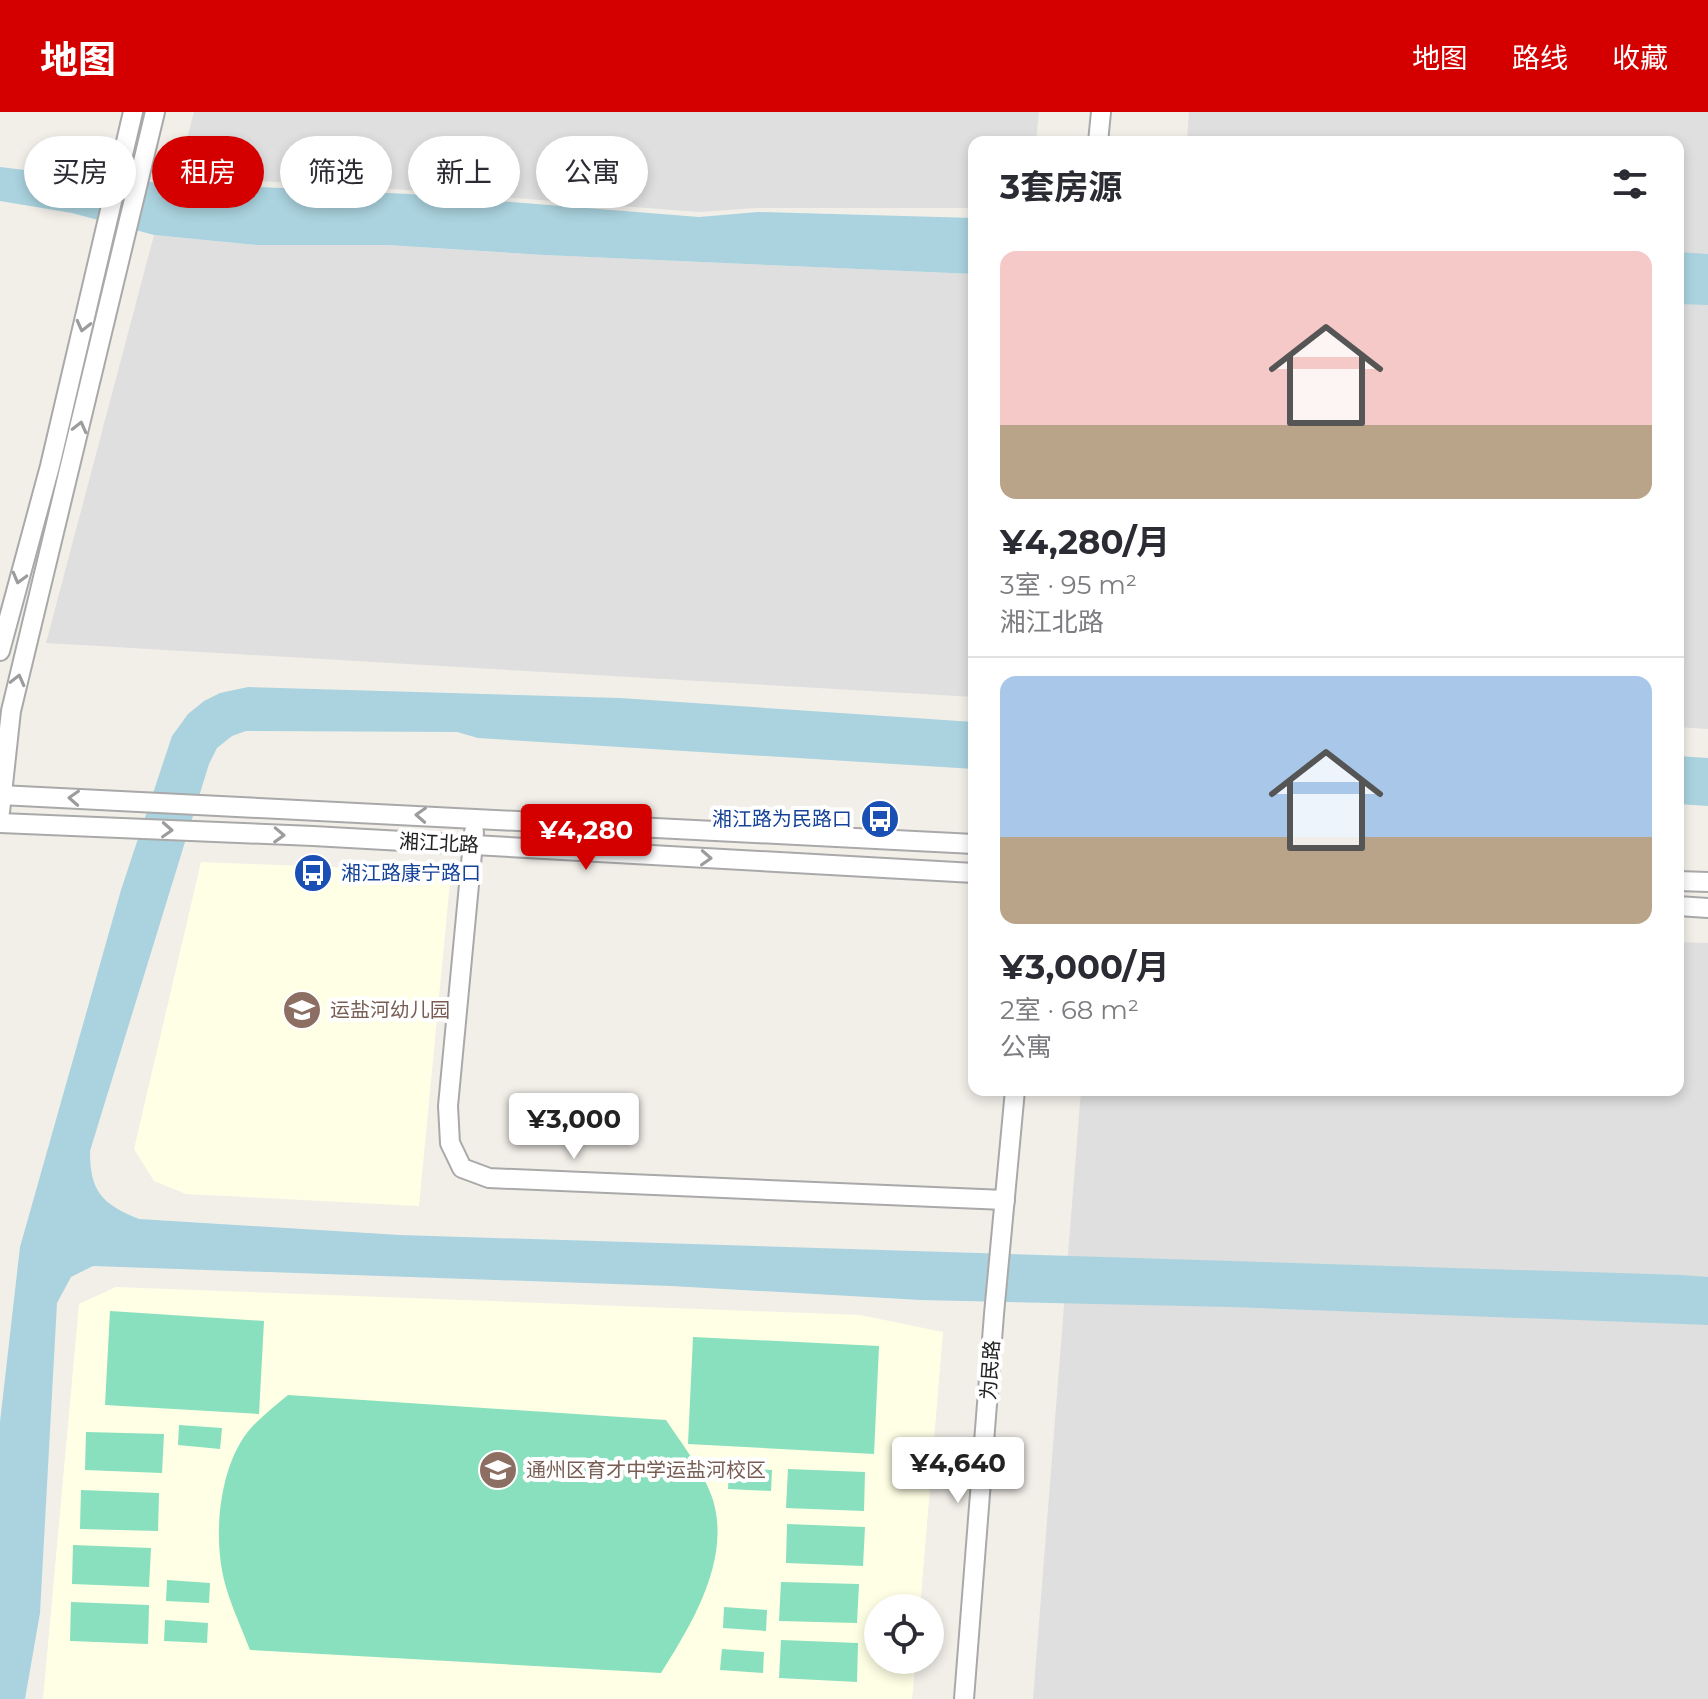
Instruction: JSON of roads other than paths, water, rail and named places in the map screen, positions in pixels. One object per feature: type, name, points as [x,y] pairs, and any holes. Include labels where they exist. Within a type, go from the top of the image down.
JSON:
[{"type":"street","points":[[0,651],[50,466],[133,112]]},
{"type":"street","points":[[1,801],[11,711],[155,112]]},
{"type":"street","points":[[1099,136],[1101,112]]},
{"type":"street","name":"湘江北路","points":[[1,801],[207,804],[968,844]]},
{"type":"street","points":[[475,818],[448,1106],[450,1143],[462,1168],[489,1178],[1005,1200]]},
{"type":"street","name":"湘江北路","points":[[0,823],[968,873]]},
{"type":"street","points":[[1684,881],[1708,882]]},
{"type":"street","points":[[1684,906],[1708,908]]},
{"type":"street","name":"为民路","points":[[964,1699],[1014,1096]]},
{"type":"water","points":[[0,167],[24,170],[24,205],[0,201]]},
{"type":"water","points":[[136,181],[152,182],[152,208],[264,208],[264,187],[280,188],[280,208],[392,208],[392,193],[408,194],[408,208],[520,208],[520,203],[536,204],[536,208],[586,208],[699,217],[758,212],[968,218],[968,274],[387,245],[257,245],[154,235],[42,208],[136,208]]},
{"type":"water","points":[[1684,252],[1708,254],[1708,305],[1684,304]]},
{"type":"water","points":[[248,687],[620,698],[968,722],[968,769],[478,738],[457,732],[246,731],[232,736],[217,748],[209,764],[90,1151],[92,1177],[101,1195],[116,1208],[139,1219],[400,1235],[1682,1275],[1708,1277],[1708,1325],[1231,1307],[921,1300],[671,1286],[93,1266],[71,1277],[57,1303],[40,1613],[25,1699],[0,1699],[0,1422],[20,1247],[121,890],[172,736],[188,714],[220,693]]},
{"type":"water","points":[[1684,756],[1708,758],[1708,806],[1684,804]]},
{"type":"place","name":"湘江路为民路口","points":[[880,819]]},
{"type":"place","name":"湘江路康宁路口","points":[[313,873]]},
{"type":"place","name":"运盐河幼儿园","points":[[302,1010]]},
{"type":"place","name":"通州区育才中学运盐河校区","points":[[498,1470]]}]
